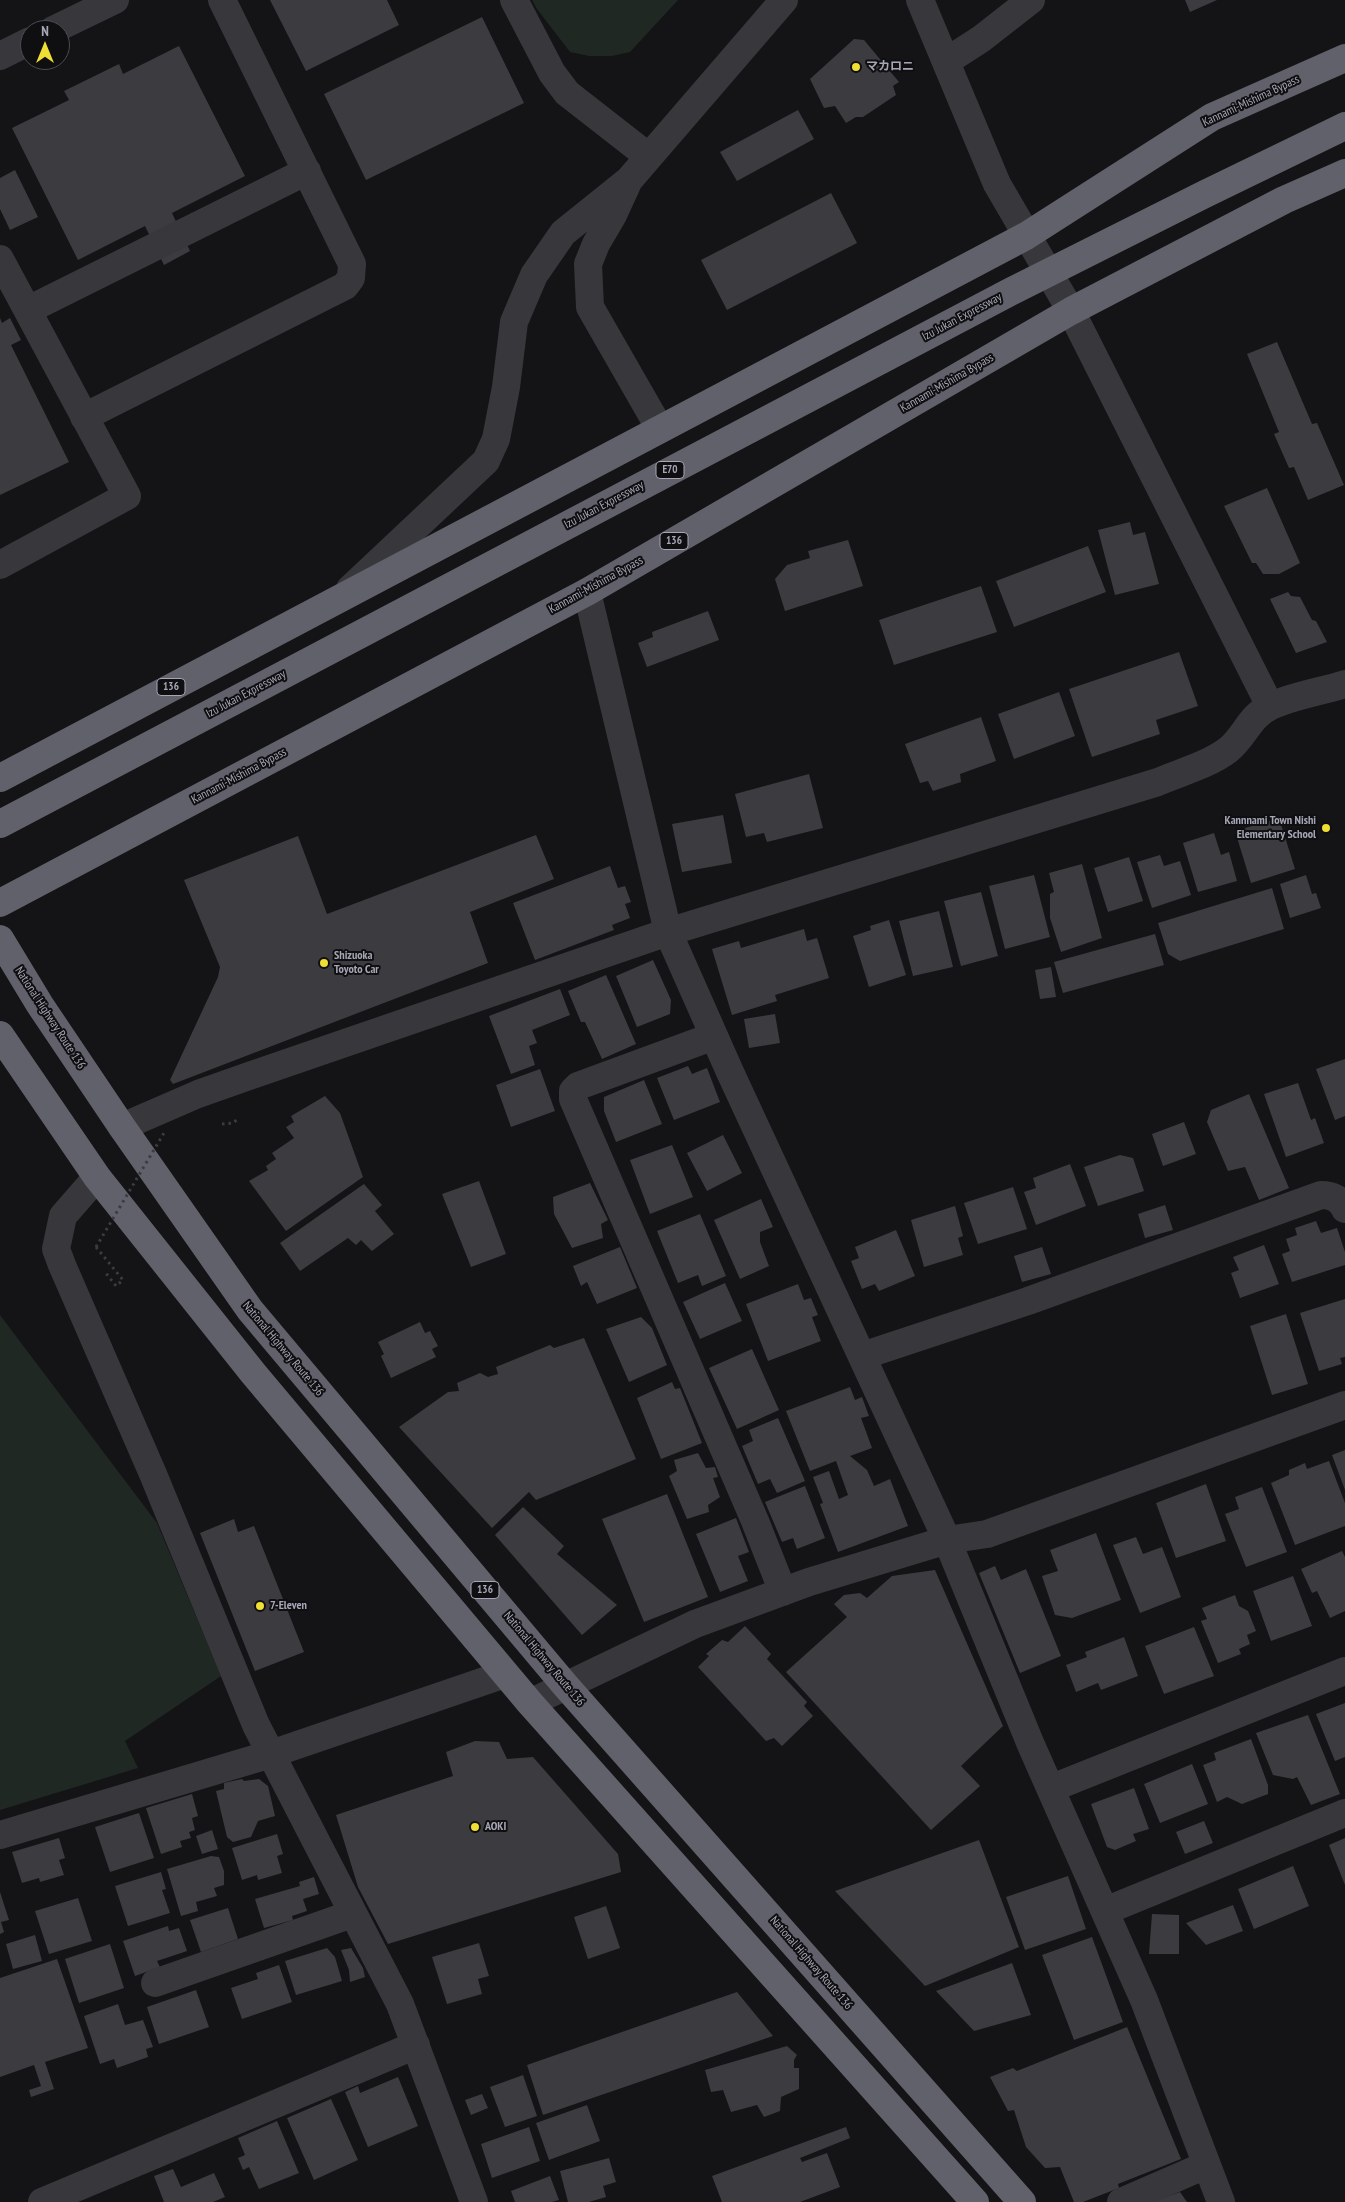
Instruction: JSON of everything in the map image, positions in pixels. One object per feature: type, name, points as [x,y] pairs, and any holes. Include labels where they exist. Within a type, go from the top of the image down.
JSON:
[{"type":"highway","name":"Kannami-Mishima Bypass","points":[[0,778],[1026,236],[1212,117],[1345,58]]},
{"type":"highway","name":"Izu Jukan Expressway","points":[[0,824],[1010,292],[1345,126]]},
{"type":"highway","name":"Kannami-Mishima Bypass","points":[[0,903],[587,592],[1071,311],[1284,200],[1345,173]]},
{"type":"highway","name":"National Highway Route 136","points":[[0,939],[40,1005],[122,1127],[250,1310],[566,1685],[1022,2202]]},
{"type":"highway","points":[[0,1035],[97,1177],[253,1373],[530,1704],[975,2202]]},
{"type":"street","points":[[70,22],[115,0]]},
{"type":"street","points":[[84,417],[345,286],[351,278],[352,264],[222,0]]},
{"type":"street","points":[[514,0],[552,73],[567,93],[649,157]]},
{"type":"street","points":[[342,597],[486,461],[498,430],[506,387],[514,322],[534,275],[563,233],[629,180],[784,0]]},
{"type":"street","points":[[920,0],[997,184],[1071,311],[1270,706]]},
{"type":"street","points":[[947,61],[981,39],[1031,0]]},
{"type":"street","points":[[0,56],[20,46]]},
{"type":"street","points":[[28,310],[307,171]]},
{"type":"street","points":[[629,180],[613,215],[596,244],[588,264],[590,306],[660,429]]},
{"type":"street","points":[[0,259],[127,496],[0,565]]},
{"type":"street","points":[[587,592],[668,932],[714,1036],[947,1540],[1032,1745],[1144,2000],[1220,2202]]},
{"type":"street","points":[[122,1127],[198,1094],[258,1072],[668,932],[1158,782],[1211,760],[1228,750],[1238,741],[1249,722],[1270,706],[1345,684]]},
{"type":"street","points":[[714,1036],[578,1086],[573,1091],[573,1099],[751,1512],[783,1592]]},
{"type":"street","points":[[97,1177],[63,1216],[56,1249],[73,1293],[153,1474],[256,1725],[400,2004],[474,2202]]},
{"type":"street","points":[[862,1356],[1028,1301],[1321,1195],[1332,1196],[1344,1205],[1345,1209]]},
{"type":"street","points":[[530,1704],[695,1624],[783,1592],[947,1540],[987,1534],[1345,1405]]},
{"type":"street","points":[[1052,1788],[1345,1671]]},
{"type":"street","points":[[0,1835],[271,1754],[505,1674]]},
{"type":"street","points":[[1105,1911],[1345,1813]]},
{"type":"street","points":[[155,1983],[352,1914]]},
{"type":"street","points":[[42,2202],[416,2045]]},
{"type":"street","points":[[1121,2202],[1206,2165]]},
{"type":"path","points":[[100,1266],[116,1286],[123,1280],[96,1247],[164,1133]]},
{"type":"shaded area","points":[[532,0],[678,0],[630,52],[612,56],[589,56],[570,52]]},
{"type":"shaded area","points":[[0,1315],[157,1523],[221,1676],[125,1741],[138,1768],[0,1810]]},
{"type":"building","points":[[270,0],[387,0],[399,25],[306,71]]},
{"type":"building","points":[[1185,0],[1217,0],[1190,12]]},
{"type":"building","points":[[482,17],[524,103],[366,180],[324,94]]},
{"type":"building","points":[[854,39],[864,40],[899,82],[893,86],[896,95],[863,117],[856,117],[846,123],[835,106],[824,108],[810,79]]},
{"type":"building","points":[[179,46],[245,176],[172,213],[190,251],[164,265],[145,226],[78,260],[12,128],[69,100],[64,91],[119,64],[123,74]]},
{"type":"building","points":[[798,110],[814,139],[737,181],[720,152]]},
{"type":"building","points":[[15,170],[38,217],[10,230],[0,209],[0,178]]},
{"type":"building","points":[[831,193],[857,243],[727,310],[701,260]]},
{"type":"building","points":[[0,318],[2,323],[10,318],[21,340],[11,345],[69,462],[0,495]]},
{"type":"building","points":[[1277,342],[1312,424],[1317,423],[1344,485],[1308,500],[1294,467],[1289,468],[1274,434],[1279,432],[1247,354]]},
{"type":"building","points":[[1267,488],[1300,563],[1279,574],[1263,574],[1256,563],[1252,563],[1224,506]]},
{"type":"building","points":[[1130,522],[1133,535],[1145,532],[1159,584],[1115,595],[1098,530]]},
{"type":"building","points":[[848,540],[863,586],[785,611],[775,579],[787,565],[810,558],[808,551]]},
{"type":"building","points":[[1088,546],[1106,592],[1014,627],[996,581]]},
{"type":"building","points":[[981,586],[997,632],[894,665],[879,620]]},
{"type":"building","points":[[1288,592],[1291,596],[1300,597],[1312,620],[1316,621],[1327,642],[1296,653],[1270,599]]},
{"type":"building","points":[[708,611],[719,640],[647,667],[638,643],[653,637],[652,632]]},
{"type":"building","points":[[1179,652],[1198,706],[1156,720],[1160,734],[1092,757],[1069,689]]},
{"type":"building","points":[[1059,692],[1075,736],[1014,759],[998,714]]},
{"type":"building","points":[[981,717],[996,761],[960,774],[961,782],[933,791],[928,781],[920,783],[905,744]]},
{"type":"building","points":[[809,774],[823,828],[767,842],[764,833],[746,837],[735,794]]},
{"type":"building","points":[[723,815],[732,863],[682,872],[672,824]]},
{"type":"building","points":[[1279,818],[1295,869],[1251,883],[1235,831]]},
{"type":"building","points":[[1214,833],[1221,855],[1229,852],[1237,881],[1198,892],[1183,843]]},
{"type":"building","points":[[536,835],[554,879],[470,912],[488,963],[173,1084],[170,1080],[218,977],[220,967],[184,880],[298,836],[327,914]]},
{"type":"building","points":[[1160,855],[1164,866],[1180,861],[1191,895],[1152,908],[1137,862]]},
{"type":"building","points":[[1129,857],[1143,901],[1108,912],[1094,868]]},
{"type":"building","points":[[1082,864],[1102,938],[1061,952],[1050,918],[1050,894],[1054,892],[1049,873]]},
{"type":"building","points":[[610,866],[618,888],[625,886],[631,902],[625,904],[630,918],[612,925],[614,930],[535,960],[513,903]]},
{"type":"building","points":[[1034,875],[1050,937],[1005,949],[989,886]]},
{"type":"building","points":[[1306,875],[1312,894],[1316,893],[1321,908],[1290,918],[1280,884]]},
{"type":"building","points":[[1272,888],[1284,929],[1180,961],[1168,954],[1158,923]]},
{"type":"building","points":[[981,892],[998,956],[961,966],[944,901]]},
{"type":"building","points":[[939,911],[953,967],[913,976],[899,921]]},
{"type":"building","points":[[889,920],[906,975],[869,987],[853,936],[871,930],[870,926]]},
{"type":"building","points":[[804,929],[807,941],[817,938],[829,978],[775,995],[777,1001],[732,1015],[712,949],[739,941],[741,948]]},
{"type":"building","points":[[1155,934],[1164,965],[1063,993],[1054,962]]},
{"type":"building","points":[[653,960],[671,1000],[670,1014],[637,1027],[616,976]]},
{"type":"building","points":[[1051,967],[1056,997],[1040,999],[1035,970]]},
{"type":"building","points":[[606,975],[636,1044],[602,1059],[585,1022],[581,1022],[568,991]]},
{"type":"building","points":[[560,989],[570,1015],[532,1030],[537,1043],[529,1046],[535,1065],[511,1074],[489,1016]]},
{"type":"building","points":[[775,1014],[780,1043],[749,1048],[744,1019]]},
{"type":"building","points":[[1345,1059],[1345,1116],[1335,1120],[1316,1069]]},
{"type":"building","points":[[688,1066],[692,1074],[707,1068],[720,1102],[674,1120],[657,1078]]},
{"type":"building","points":[[540,1069],[555,1111],[511,1127],[496,1085]]},
{"type":"building","points":[[644,1080],[662,1124],[616,1142],[604,1111],[604,1097]]},
{"type":"building","points":[[1298,1083],[1311,1120],[1315,1118],[1324,1143],[1286,1157],[1264,1094]]},
{"type":"building","points":[[1249,1094],[1289,1188],[1259,1200],[1245,1167],[1228,1171],[1207,1122],[1211,1110]]},
{"type":"building","points":[[325,1096],[340,1113],[363,1177],[286,1231],[249,1181],[268,1170],[266,1166],[276,1159],[272,1153],[294,1138],[286,1127],[294,1122],[291,1116]]},
{"type":"building","points":[[1184,1122],[1196,1154],[1163,1166],[1152,1134]]},
{"type":"building","points":[[723,1135],[742,1173],[707,1191],[687,1153]]},
{"type":"building","points":[[672,1145],[693,1197],[650,1214],[630,1160]]},
{"type":"building","points":[[1120,1155],[1133,1158],[1144,1191],[1098,1206],[1084,1167]]},
{"type":"building","points":[[1070,1164],[1086,1206],[1036,1225],[1024,1192],[1036,1188],[1033,1178]]},
{"type":"building","points":[[479,1181],[506,1254],[471,1267],[442,1194]]},
{"type":"building","points":[[590,1183],[608,1220],[601,1224],[603,1238],[572,1248],[554,1214],[553,1197]]},
{"type":"building","points":[[364,1184],[382,1205],[375,1211],[394,1234],[372,1251],[361,1240],[356,1245],[348,1238],[300,1271],[280,1243]]},
{"type":"building","points":[[1013,1187],[1027,1229],[978,1244],[964,1203]]},
{"type":"building","points":[[761,1199],[773,1227],[760,1232],[760,1242],[769,1266],[740,1279],[714,1220]]},
{"type":"building","points":[[1165,1205],[1173,1230],[1145,1238],[1138,1214]]},
{"type":"building","points":[[955,1206],[963,1236],[958,1238],[963,1255],[924,1267],[911,1220]]},
{"type":"building","points":[[700,1214],[726,1276],[702,1286],[698,1275],[678,1283],[657,1231]]},
{"type":"building","points":[[1316,1221],[1321,1233],[1337,1228],[1345,1252],[1345,1265],[1292,1282],[1282,1254],[1290,1251],[1286,1239],[1297,1235],[1295,1228]]},
{"type":"building","points":[[896,1230],[915,1276],[879,1291],[875,1284],[862,1289],[851,1261],[859,1258],[855,1247]]},
{"type":"building","points":[[1264,1245],[1279,1284],[1240,1298],[1231,1273],[1239,1270],[1233,1257]]},
{"type":"building","points":[[620,1247],[637,1288],[597,1304],[587,1282],[581,1286],[573,1266]]},
{"type":"building","points":[[1042,1247],[1051,1274],[1022,1282],[1014,1256]]},
{"type":"building","points":[[725,1283],[742,1321],[700,1339],[683,1302]]},
{"type":"building","points":[[798,1284],[804,1300],[811,1298],[818,1315],[812,1317],[821,1341],[768,1361],[746,1304]]},
{"type":"building","points":[[1345,1299],[1345,1357],[1340,1358],[1342,1364],[1319,1371],[1300,1313]]},
{"type":"building","points":[[1286,1314],[1308,1384],[1272,1395],[1250,1326]]},
{"type":"building","points":[[641,1317],[652,1328],[667,1365],[629,1382],[606,1329]]},
{"type":"building","points":[[420,1322],[425,1333],[430,1331],[438,1346],[432,1349],[436,1357],[391,1378],[381,1356],[384,1354],[378,1342]]},
{"type":"building","points":[[584,1338],[636,1459],[536,1500],[529,1492],[492,1528],[399,1427],[448,1392],[459,1391],[457,1383],[480,1373],[488,1377],[498,1374],[496,1367],[550,1345],[554,1348]]},
{"type":"building","points":[[752,1349],[779,1410],[737,1429],[709,1368]]},
{"type":"building","points":[[672,1382],[675,1389],[680,1388],[702,1443],[661,1459],[637,1398]]},
{"type":"building","points":[[850,1387],[855,1400],[862,1397],[869,1416],[861,1418],[872,1448],[850,1456],[867,1470],[874,1486],[890,1479],[908,1526],[838,1552],[820,1504],[823,1503],[813,1477],[829,1471],[839,1499],[848,1495],[836,1461],[810,1471],[786,1411]]},
{"type":"building","points":[[778,1418],[805,1481],[777,1493],[770,1479],[758,1484],[742,1446],[753,1441],[749,1430]]},
{"type":"building","points":[[1345,1450],[1345,1490],[1332,1455]]},
{"type":"building","points":[[698,1453],[706,1468],[715,1467],[718,1477],[713,1478],[720,1497],[708,1505],[709,1512],[687,1519],[669,1476],[677,1471],[674,1460]]},
{"type":"building","points":[[1329,1461],[1345,1503],[1345,1526],[1295,1545],[1271,1483],[1289,1475],[1289,1470],[1305,1463],[1307,1469]]},
{"type":"building","points":[[1206,1484],[1226,1541],[1176,1558],[1156,1503]]},
{"type":"building","points":[[805,1486],[825,1538],[797,1549],[793,1538],[782,1542],[765,1502]]},
{"type":"building","points":[[1262,1487],[1287,1552],[1246,1567],[1225,1514],[1239,1509],[1235,1497]]},
{"type":"building","points":[[667,1494],[708,1597],[644,1622],[602,1519]]},
{"type":"building","points":[[523,1507],[564,1546],[557,1554],[617,1605],[582,1635],[495,1535]]},
{"type":"building","points":[[736,1518],[749,1552],[738,1556],[748,1581],[720,1592],[696,1534]]},
{"type":"building","points":[[234,1519],[238,1532],[254,1526],[304,1652],[255,1671],[200,1533]]},
{"type":"building","points":[[1096,1533],[1121,1600],[1072,1618],[1055,1615],[1042,1576],[1058,1571],[1050,1550]]},
{"type":"building","points":[[1136,1537],[1143,1554],[1162,1547],[1181,1597],[1140,1613],[1113,1545]]},
{"type":"building","points":[[1342,1551],[1345,1557],[1345,1611],[1330,1618],[1317,1591],[1312,1593],[1301,1569]]},
{"type":"building","points":[[995,1566],[1001,1580],[1026,1569],[1061,1656],[1020,1673],[979,1573]]},
{"type":"building","points":[[935,1570],[1003,1726],[961,1766],[980,1786],[931,1830],[786,1672],[847,1617],[834,1604],[844,1595],[860,1593],[867,1598],[892,1576]]},
{"type":"building","points":[[1293,1576],[1312,1626],[1271,1641],[1253,1591]]},
{"type":"building","points":[[1235,1595],[1239,1606],[1248,1611],[1256,1631],[1247,1635],[1250,1644],[1239,1649],[1241,1654],[1218,1663],[1201,1621],[1207,1619],[1202,1608]]},
{"type":"building","points":[[745,1626],[771,1654],[767,1659],[807,1702],[804,1706],[813,1716],[782,1746],[774,1738],[766,1741],[698,1667],[709,1656],[706,1654],[722,1640],[728,1642]]},
{"type":"building","points":[[1194,1627],[1214,1676],[1164,1694],[1145,1646]]},
{"type":"building","points":[[1124,1637],[1138,1676],[1101,1690],[1098,1683],[1076,1692],[1066,1665],[1087,1657],[1085,1652]]},
{"type":"building","points":[[1345,1703],[1345,1757],[1335,1761],[1316,1714]]},
{"type":"building","points":[[1308,1715],[1340,1794],[1311,1805],[1297,1777],[1293,1779],[1273,1775],[1256,1733]]},
{"type":"building","points":[[1251,1739],[1268,1785],[1268,1794],[1242,1804],[1227,1797],[1217,1802],[1203,1765],[1216,1760],[1214,1753]]},
{"type":"building","points":[[475,1741],[499,1742],[507,1759],[533,1757],[618,1854],[621,1872],[388,1944],[358,1887],[336,1815],[453,1776],[446,1752]]},
{"type":"building","points":[[1192,1764],[1208,1804],[1160,1823],[1144,1784]]},
{"type":"building","points":[[242,1779],[244,1781],[259,1779],[268,1786],[275,1816],[258,1821],[251,1837],[233,1842],[227,1837],[216,1791],[224,1789],[224,1783]]},
{"type":"building","points":[[1134,1788],[1149,1829],[1133,1834],[1136,1841],[1115,1850],[1107,1847],[1091,1804]]},
{"type":"building","points":[[192,1794],[198,1816],[192,1818],[195,1830],[189,1832],[191,1838],[180,1841],[182,1847],[161,1854],[146,1808]]},
{"type":"building","points":[[139,1813],[154,1858],[110,1872],[95,1827]]},
{"type":"building","points":[[1204,1821],[1213,1843],[1185,1854],[1176,1832]]},
{"type":"building","points":[[212,1830],[218,1849],[202,1854],[196,1836]]},
{"type":"building","points":[[277,1834],[283,1854],[277,1856],[282,1873],[258,1880],[257,1875],[242,1880],[232,1848]]},
{"type":"building","points":[[59,1838],[65,1858],[59,1860],[64,1875],[40,1882],[39,1878],[22,1883],[12,1852]]},
{"type":"building","points":[[1345,1838],[1345,1885],[1329,1845]]},
{"type":"building","points":[[979,1840],[1019,1947],[925,1986],[835,1891]]},
{"type":"building","points":[[211,1856],[219,1857],[224,1871],[224,1885],[214,1888],[217,1896],[196,1902],[198,1911],[181,1916],[167,1869]]},
{"type":"building","points":[[1293,1866],[1309,1906],[1254,1929],[1238,1889]]},
{"type":"building","points":[[161,1872],[166,1889],[162,1890],[170,1913],[128,1926],[115,1886]]},
{"type":"building","points":[[1068,1876],[1086,1929],[1025,1950],[1006,1897]]},
{"type":"building","points":[[314,1877],[319,1894],[303,1899],[307,1911],[292,1916],[293,1920],[264,1928],[255,1899],[300,1886],[299,1882]]},
{"type":"building","points":[[0,1892],[9,1920],[1,1922],[4,1932],[0,1934]]},
{"type":"building","points":[[78,1898],[92,1941],[49,1954],[35,1911]]},
{"type":"building","points":[[1233,1905],[1243,1931],[1206,1945],[1186,1923]]},
{"type":"building","points":[[606,1906],[620,1948],[588,1959],[574,1917]]},
{"type":"building","points":[[228,1908],[238,1939],[201,1952],[190,1920]]},
{"type":"building","points":[[1152,1914],[1179,1915],[1179,1954],[1149,1954]]},
{"type":"building","points":[[168,1926],[169,1931],[179,1928],[187,1951],[157,1961],[160,1967],[135,1976],[123,1941]]},
{"type":"building","points":[[35,1935],[42,1961],[13,1969],[6,1944]]},
{"type":"building","points":[[1092,1937],[1123,2022],[1074,2040],[1042,1955]]},
{"type":"building","points":[[479,1943],[489,1976],[478,1979],[482,1994],[447,2004],[432,1957]]},
{"type":"building","points":[[110,1944],[124,1988],[79,2003],[65,1959]]},
{"type":"building","points":[[327,1948],[335,1957],[342,1981],[296,1995],[285,1961]]},
{"type":"building","points":[[351,1948],[363,1968],[365,1977],[350,1982],[349,1970],[341,1950]]},
{"type":"building","points":[[57,1959],[88,2048],[45,2062],[54,2089],[31,2097],[29,2090],[41,2086],[34,2065],[0,2077],[0,1978]]},
{"type":"building","points":[[1012,1963],[1031,2015],[974,2031],[936,1991]]},
{"type":"building","points":[[279,1965],[292,2002],[242,2019],[231,1988],[258,1979],[256,1973]]},
{"type":"building","points":[[196,1990],[209,2027],[159,2044],[147,2007]]},
{"type":"building","points":[[737,1992],[773,2036],[543,2115],[527,2065]]},
{"type":"building","points":[[118,2004],[125,2025],[143,2020],[153,2047],[146,2049],[148,2057],[117,2068],[114,2059],[100,2064],[84,2016]]},
{"type":"building","points":[[1127,2027],[1181,2159],[1118,2184],[1119,2188],[1083,2202],[1074,2202],[1060,2167],[1045,2168],[1026,2147],[1014,2110],[1008,2111],[990,2077],[1013,2068],[1017,2071]]},
{"type":"building","points":[[787,2046],[797,2055],[794,2060],[794,2068],[799,2068],[799,2089],[781,2097],[780,2111],[764,2117],[757,2105],[731,2112],[723,2090],[711,2092],[705,2070]]},
{"type":"building","points":[[523,2075],[537,2116],[505,2127],[490,2087]]},
{"type":"building","points":[[398,2077],[418,2126],[368,2147],[345,2092],[358,2086],[360,2093]]},
{"type":"building","points":[[482,2094],[488,2108],[471,2115],[465,2100]]},
{"type":"building","points":[[331,2099],[358,2160],[314,2180],[287,2118]]},
{"type":"building","points":[[587,2105],[600,2141],[549,2160],[536,2123]]},
{"type":"building","points":[[277,2121],[299,2173],[259,2189],[249,2167],[243,2170],[238,2158],[245,2155],[238,2138]]},
{"type":"building","points":[[529,2127],[540,2161],[492,2178],[481,2144]]},
{"type":"building","points":[[846,2127],[850,2138],[800,2158],[802,2162],[827,2153],[840,2187],[800,2202],[722,2202],[712,2176]]},
{"type":"building","points":[[609,2158],[616,2182],[603,2186],[606,2197],[589,2202],[568,2202],[560,2171]]},
{"type":"building","points":[[173,2169],[181,2187],[214,2173],[225,2197],[213,2202],[164,2202],[154,2176]]},
{"type":"building","points":[[550,2176],[559,2200],[552,2202],[515,2202],[511,2191]]},
{"type":"building","points":[[1180,2192],[1187,2202],[1152,2202]]},
{"type":"place","name":"マカロニ","points":[[856,67]]},
{"type":"place","name":"Kannnami Town Nishi Elementary School","points":[[1326,828]]},
{"type":"place","name":"Shizuoka Toyoto Car","points":[[324,963]]},
{"type":"place","name":"7-Eleven","points":[[260,1606]]},
{"type":"place","name":"AOKI","points":[[475,1827]]}]
